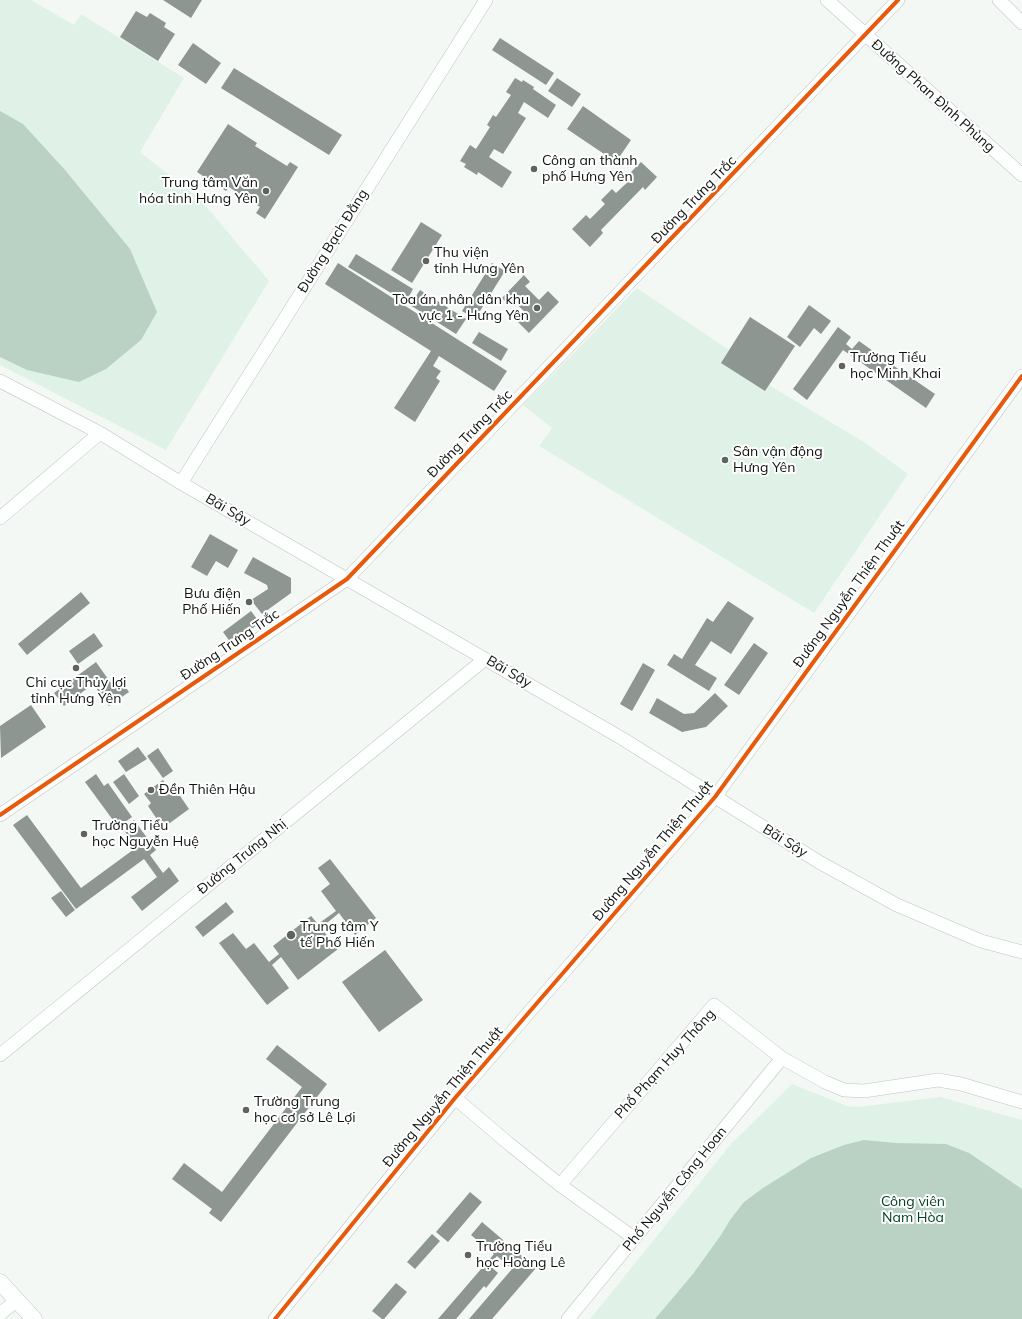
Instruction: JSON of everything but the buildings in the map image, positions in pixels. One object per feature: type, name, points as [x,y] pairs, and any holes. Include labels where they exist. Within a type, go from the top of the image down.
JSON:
[{"type":"main road","points":[[0,1282],[34,1319]]},
{"type":"street","name":"Đường Bạch Đằng","points":[[181,483],[486,0]]},
{"type":"street","name":"Đường Phan Đình Phùng","points":[[827,0],[865,36],[1022,175]]},
{"type":"street","name":"Đường Trưng Trắc","points":[[0,815],[348,579],[898,0]]},
{"type":"street","points":[[999,0],[1022,23]]},
{"type":"street","name":"Đường Nguyễn Thiện Thuật","points":[[275,1319],[455,1098],[715,797],[1022,376]]},
{"type":"street","name":"Bãi Sậy","points":[[0,381],[100,433],[181,483],[624,739],[820,862],[897,905],[981,941],[1022,952]]},
{"type":"street","points":[[0,518],[100,433]]},
{"type":"street","name":"Đường Trưng Nhị","points":[[0,1055],[485,658]]},
{"type":"street","name":"Phố Phạm Huy Thông","points":[[560,1185],[714,1005],[782,1058]]},
{"type":"street","points":[[782,1058],[825,1082],[844,1090],[864,1091],[938,1080],[961,1084],[1022,1102]]},
{"type":"street","name":"Phố Nguyễn Công Hoan","points":[[568,1319],[782,1058]]},
{"type":"street","points":[[455,1098],[508,1144],[560,1185],[634,1238]]},
{"type":"street","points":[[0,1314],[17,1300]]},
{"type":"green space","points":[[0,0],[31,0],[74,25],[81,14],[184,78],[140,152],[201,200],[269,281],[166,450],[0,365]]},
{"type":"green space","name":"Sân vận động Hưng Yên","points":[[637,288],[729,350],[750,317],[795,346],[769,385],[864,442],[908,474],[814,613],[539,446],[552,428],[523,405]]},
{"type":"green space","name":"Công viên Nam Hòa","points":[[792,1084],[847,1106],[858,1107],[940,1097],[1022,1120],[1022,1319],[590,1319],[731,1144]]},
{"type":"shaded area","points":[[0,111],[23,124],[65,170],[130,249],[157,312],[141,340],[106,369],[79,382],[27,370],[0,357]]},
{"type":"shaded area","name":"Công viên Nam Hòa","points":[[864,1140],[896,1143],[946,1144],[969,1153],[1022,1189],[1022,1319],[655,1319],[693,1274],[744,1202],[763,1188],[811,1158],[844,1145]]},
{"type":"cycle path","points":[[0,815],[347,579],[898,0]]},
{"type":"cycle path","points":[[275,1319],[455,1098],[715,797],[1022,376]]},
{"type":"place","name":"Công an thành phố Hưng Yên","points":[[534,169]]},
{"type":"place","name":"Trung tâm Văn hóa tỉnh Hưng Yên","points":[[266,191]]},
{"type":"place","name":"Thu viện tỉnh Hưng Yên","points":[[426,261]]},
{"type":"place","name":"Tòa án nhân dân khu vực 1 - Hưng Yên","points":[[537,308]]},
{"type":"place","name":"Trường Tiểu học Minh Khai","points":[[842,366]]},
{"type":"place","name":"Sân vận động Hưng Yên","points":[[725,460]]},
{"type":"place","name":"Bưu điện Phố Hiến","points":[[249,602]]},
{"type":"place","name":"Chi cục Thủy lợi tỉnh Hưng Yên","points":[[76,668]]},
{"type":"place","name":"Đền Thiên Hậu","points":[[151,790]]},
{"type":"place","name":"Trường Tiểu học Nguyễn Huệ","points":[[84,834]]},
{"type":"place","name":"Trung tâm Y tế Phố Hiến","points":[[291,935]]},
{"type":"place","name":"Trường Trung học cơ sở Lê Lợi","points":[[246,1110]]},
{"type":"place","name":"Trường Tiểu học Hoàng Lê","points":[[468,1255]]}]
